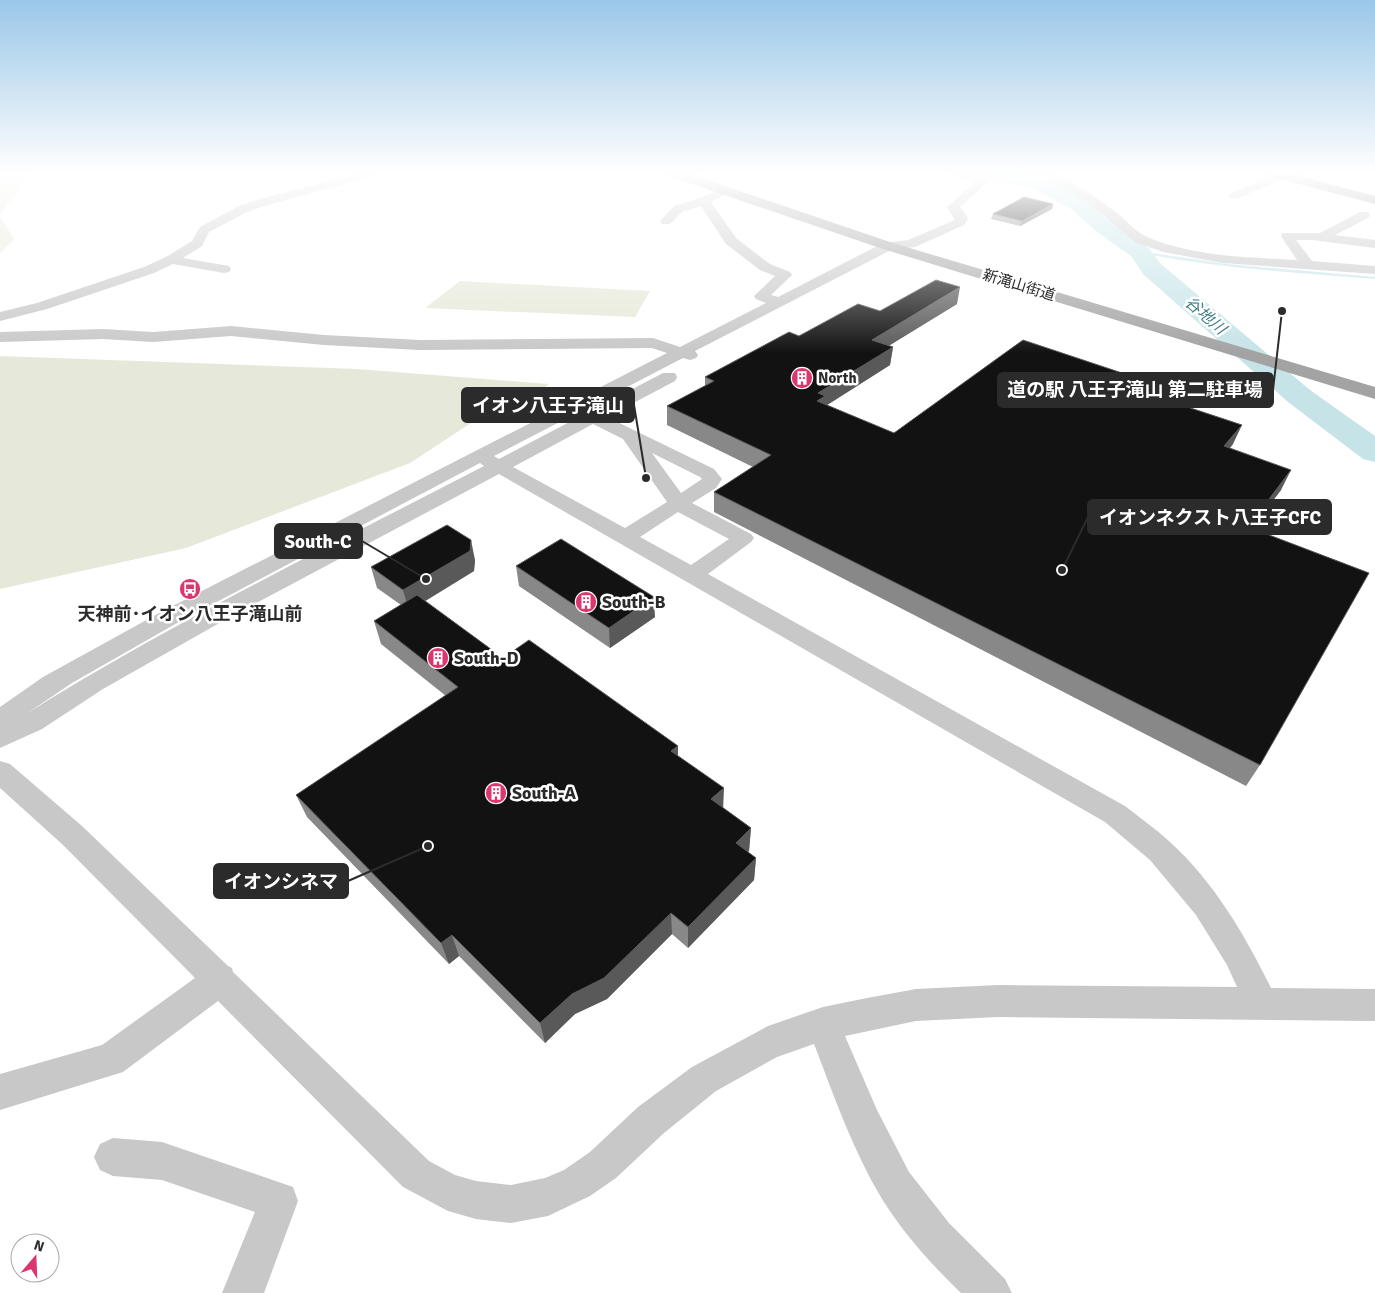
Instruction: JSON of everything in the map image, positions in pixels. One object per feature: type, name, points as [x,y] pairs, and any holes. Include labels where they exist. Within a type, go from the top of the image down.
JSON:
[{"type":"main road","name":"新滝山街道","points":[[847,232],[888,246],[908,248],[1375,382]]},
{"type":"main road","name":"新滝山街道","points":[[864,232],[908,248],[1375,393]]},
{"type":"street","points":[[0,317],[93,290],[171,260],[197,244],[203,232]]},
{"type":"street","points":[[724,232],[730,241],[765,267],[785,275],[761,296],[778,302]]},
{"type":"street","points":[[830,292],[938,232]]},
{"type":"street","points":[[1132,232],[1140,239],[1154,245],[1200,256],[1375,270]]},
{"type":"street","points":[[1322,237],[1331,232]]},
{"type":"street","points":[[1308,266],[1287,236],[1322,237],[1375,244]]},
{"type":"street","points":[[0,722],[21,704],[137,634],[253,572],[888,246]]},
{"type":"street","points":[[171,260],[224,269]]},
{"type":"street","points":[[0,337],[103,334],[153,337],[232,331],[324,340],[420,345],[653,343],[703,360],[222,612],[94,684],[33,722],[0,738]]},
{"type":"street","points":[[593,417],[707,474],[712,479],[709,484],[624,538]]},
{"type":"street","points":[[630,435],[678,504],[744,538],[691,576]]},
{"type":"street","points":[[479,456],[992,743],[1115,814],[1160,851],[1207,905],[1238,954],[1262,1004]]},
{"type":"street","points":[[0,772],[72,835],[416,1174],[448,1192],[476,1200],[511,1204],[548,1197],[577,1183],[603,1165],[651,1120],[704,1079],[768,1043],[823,1024],[916,1005],[998,1002],[1375,1005]]},
{"type":"street","points":[[0,1092],[110,1060],[220,979]]},
{"type":"street","points":[[823,1024],[851,1094],[886,1169],[905,1199],[933,1235],[963,1268],[991,1293]]},
{"type":"street","points":[[113,1157],[162,1161],[278,1201],[243,1293]]},
{"type":"green space","points":[[0,232],[10,232],[14,239],[0,253]]},
{"type":"green space","points":[[460,281],[650,291],[635,317],[425,308]]},
{"type":"green space","points":[[0,356],[357,369],[549,384],[522,405],[471,423],[410,463],[186,548],[0,589]]},
{"type":"building","points":[[936,280],[960,287],[872,340],[893,347],[818,393],[825,396],[817,401],[894,433],[1023,340],[1131,376],[1121,385],[1242,425],[1224,446],[1291,470],[1248,527],[1369,573],[1260,765],[714,492],[771,455],[667,406],[714,381],[705,377],[789,332],[799,336],[858,304],[880,311]]},
{"type":"building","points":[[447,525],[471,540],[470,551],[403,590],[371,567]]},
{"type":"building","points":[[561,539],[654,597],[609,628],[516,566]]},
{"type":"building","points":[[417,595],[503,658],[529,640],[678,746],[671,751],[724,788],[711,799],[751,828],[736,843],[756,858],[688,927],[671,913],[604,978],[572,994],[540,1023],[452,935],[441,943],[296,795],[458,687],[374,621]]},
{"type":"waterway","name":"谷地川","points":[[1113,232],[1140,252],[1152,269],[1299,396],[1375,452]]},
{"type":"waterway","points":[[1140,252],[1228,266],[1375,278]]},
{"type":"place","name":"道の駅 八王子滝山 第二駐車場","points":[[1282,311]]},
{"type":"place","name":"North","points":[[802,378]]},
{"type":"place","name":"イオン八王子滝山","points":[[646,478]]},
{"type":"place","name":"イオンネクスト八王子CFC","points":[[1062,570]]},
{"type":"place","name":"South-C","points":[[426,579]]},
{"type":"place","name":"天神前･イオン八王子滝山前","points":[[190,589]]},
{"type":"place","name":"South-B","points":[[586,602]]},
{"type":"place","name":"South-D","points":[[438,658]]},
{"type":"place","name":"South-A","points":[[496,793]]},
{"type":"place","name":"イオンシネマ","points":[[428,846]]}]
